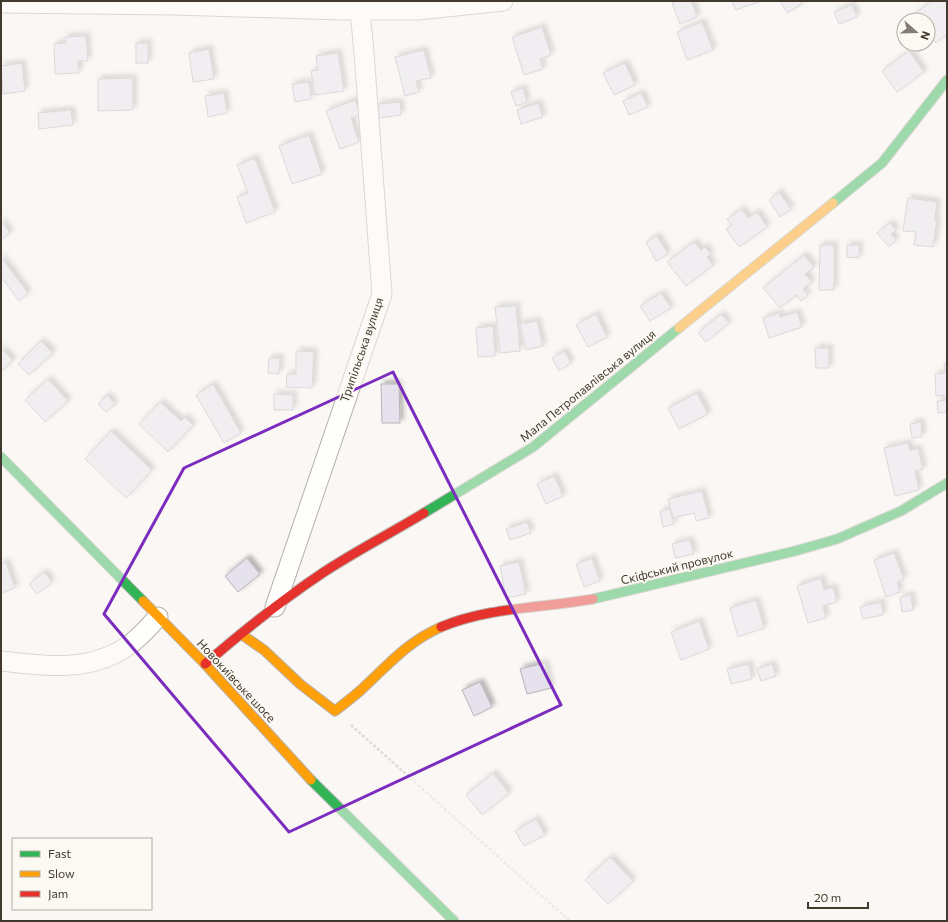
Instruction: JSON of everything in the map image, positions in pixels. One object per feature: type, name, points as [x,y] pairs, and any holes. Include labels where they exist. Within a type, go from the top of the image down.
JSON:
[{"type":"street","points":[[1,3],[167,5],[360,10],[419,5],[502,1]]},
{"type":"street","name":"Трипільська вулиця","points":[[275,607],[382,294],[360,10]]},
{"type":"street","name":"Мала Петропавлівська вулиця","points":[[205,664],[275,607],[320,575],[375,540],[533,447],[882,163],[947,80]]},
{"type":"street","name":"Новокиївське шосе","points":[[1,457],[205,664],[321,790],[454,921]]},
{"type":"street","name":"Скіфський провулок","points":[[336,711],[404,649],[420,637],[442,627],[464,619],[485,614],[577,602],[609,596],[821,544],[901,511],[947,483]]},
{"type":"street","points":[[1,661],[51,666],[90,663],[117,653],[139,636],[158,617]]},
{"type":"street","points":[[241,634],[264,650],[300,684],[336,711]]},
{"type":"path","points":[[336,711],[570,921]]},
{"type":"highlighted area","points":[[393,372],[561,705],[289,832],[104,614],[184,468]]},
{"type":"building","points":[[678,1],[691,1],[697,17],[680,24],[672,3]]},
{"type":"building","points":[[732,1],[761,1],[736,10]]},
{"type":"building","points":[[780,1],[800,1],[802,4],[787,13]]},
{"type":"building","points":[[931,1],[947,1],[947,34],[936,43],[936,12],[918,12]]},
{"type":"building","points":[[852,5],[857,17],[839,24],[834,12]]},
{"type":"building","points":[[702,22],[713,50],[687,60],[677,32]]},
{"type":"building","points":[[542,27],[551,55],[540,59],[543,69],[524,75],[512,37]]},
{"type":"building","points":[[86,36],[88,61],[78,61],[79,73],[55,74],[54,44],[66,43],[65,37]]},
{"type":"building","points":[[136,43],[148,43],[148,63],[136,63]]},
{"type":"building","points":[[209,49],[214,79],[193,82],[189,53]]},
{"type":"building","points":[[424,50],[431,78],[416,81],[419,92],[405,96],[395,57]]},
{"type":"building","points":[[910,52],[924,72],[897,92],[882,71]]},
{"type":"building","points":[[338,53],[344,91],[315,95],[311,71],[318,70],[316,56]]},
{"type":"building","points":[[22,63],[25,91],[3,94],[1,66]]},
{"type":"building","points":[[625,63],[635,85],[614,95],[603,73]]},
{"type":"building","points":[[133,78],[133,110],[98,111],[98,79]]},
{"type":"building","points":[[309,82],[311,99],[295,102],[292,84]]},
{"type":"building","points":[[523,88],[527,102],[516,106],[511,92]]},
{"type":"building","points":[[224,93],[227,113],[208,117],[205,96]]},
{"type":"building","points":[[641,93],[648,107],[629,115],[623,101]]},
{"type":"building","points":[[355,100],[361,115],[351,118],[359,142],[340,149],[326,111]]},
{"type":"building","points":[[400,102],[401,115],[379,118],[378,104]]},
{"type":"building","points":[[538,103],[543,117],[521,124],[517,110]]},
{"type":"building","points":[[71,110],[73,125],[39,129],[38,113]]},
{"type":"building","points":[[309,135],[322,174],[292,184],[279,146]]},
{"type":"building","points":[[255,158],[275,212],[246,223],[237,197],[248,193],[237,165]]},
{"type":"building","points":[[779,192],[791,209],[780,217],[769,200]]},
{"type":"building","points":[[908,198],[937,202],[935,221],[937,221],[933,247],[914,245],[916,232],[903,231]]},
{"type":"building","points":[[742,209],[748,218],[757,212],[767,227],[739,247],[726,229],[732,225],[727,219]]},
{"type":"building","points":[[1,220],[10,233],[1,240]]},
{"type":"building","points":[[890,223],[896,230],[891,234],[896,240],[889,247],[877,233]]},
{"type":"building","points":[[657,236],[668,254],[656,261],[646,242]]},
{"type":"building","points":[[694,242],[701,250],[705,247],[711,254],[707,257],[713,265],[686,286],[667,262]]},
{"type":"building","points":[[820,245],[834,245],[834,290],[819,290]]},
{"type":"building","points":[[847,245],[859,245],[859,258],[847,257]]},
{"type":"building","points":[[804,255],[814,267],[805,274],[812,282],[803,289],[808,295],[801,301],[796,295],[780,308],[763,288]]},
{"type":"building","points":[[1,257],[28,293],[19,301],[1,277]]},
{"type":"building","points":[[661,293],[671,308],[650,321],[640,306]]},
{"type":"building","points":[[516,306],[520,351],[500,353],[495,307]]},
{"type":"building","points":[[797,312],[802,327],[769,338],[763,318],[779,313],[780,317]]},
{"type":"building","points":[[596,314],[607,337],[588,347],[576,325]]},
{"type":"building","points":[[721,314],[729,323],[706,342],[698,333]]},
{"type":"building","points":[[537,321],[543,346],[526,350],[520,324]]},
{"type":"building","points":[[493,326],[495,356],[478,357],[476,328]]},
{"type":"building","points":[[41,341],[53,353],[29,375],[18,364]]},
{"type":"building","points":[[1,348],[13,360],[1,372]]},
{"type":"building","points":[[815,348],[829,348],[829,368],[816,368]]},
{"type":"building","points":[[296,351],[314,352],[312,388],[286,387],[287,374],[296,374]]},
{"type":"building","points":[[564,351],[571,363],[559,371],[552,358]]},
{"type":"building","points":[[269,358],[280,358],[279,374],[268,373]]},
{"type":"building","points":[[944,363],[947,363],[947,395],[936,396],[935,374],[945,373]]},
{"type":"building","points":[[48,379],[68,401],[45,422],[25,400]]},
{"type":"building","points":[[213,384],[241,433],[224,443],[196,395]]},
{"type":"building","points":[[381,384],[399,384],[400,423],[382,423]]},
{"type":"building","points":[[697,393],[708,414],[679,429],[668,408]]},
{"type":"building","points":[[274,394],[293,395],[293,410],[274,410]]},
{"type":"building","points":[[107,395],[115,404],[106,412],[98,404]]},
{"type":"building","points":[[947,400],[947,412],[938,413],[937,401]]},
{"type":"building","points":[[160,402],[181,421],[185,417],[193,425],[168,452],[139,424]]},
{"type":"building","points":[[921,422],[922,437],[912,438],[910,424]]},
{"type":"building","points":[[111,431],[152,470],[126,498],[85,459]]},
{"type":"building","points":[[908,443],[910,450],[918,449],[923,469],[915,471],[919,490],[895,496],[884,448]]},
{"type":"building","points":[[554,476],[563,496],[546,504],[537,484]]},
{"type":"building","points":[[702,491],[709,518],[696,521],[694,513],[673,518],[668,499]]},
{"type":"building","points":[[670,509],[674,524],[663,527],[660,511]]},
{"type":"building","points":[[527,522],[531,533],[510,540],[506,529]]},
{"type":"building","points":[[690,540],[694,554],[675,558],[672,544]]},
{"type":"building","points":[[894,553],[904,579],[897,582],[900,592],[886,597],[874,560]]},
{"type":"building","points":[[247,558],[260,574],[238,592],[225,576]]},
{"type":"building","points":[[592,558],[600,581],[584,587],[576,564]]},
{"type":"building","points":[[6,562],[15,588],[1,593],[1,564]]},
{"type":"building","points":[[519,562],[526,594],[506,598],[500,566]]},
{"type":"building","points":[[44,572],[52,582],[37,594],[29,584]]},
{"type":"building","points":[[821,578],[824,590],[833,587],[837,602],[823,606],[826,618],[808,623],[797,586]]},
{"type":"building","points":[[911,595],[913,610],[902,612],[900,597]]},
{"type":"building","points":[[756,600],[764,628],[738,637],[730,608]]},
{"type":"building","points":[[881,602],[883,615],[863,619],[860,607]]},
{"type":"building","points":[[699,621],[709,649],[681,660],[671,632]]},
{"type":"building","points":[[545,663],[551,688],[527,694],[520,669]]},
{"type":"building","points":[[749,664],[752,679],[731,684],[727,669]]},
{"type":"building","points":[[772,664],[776,676],[761,681],[757,669]]},
{"type":"building","points":[[480,682],[492,707],[474,716],[462,690]]},
{"type":"building","points":[[493,773],[509,793],[482,815],[466,795]]},
{"type":"building","points":[[536,819],[545,835],[524,846],[515,831]]},
{"type":"building","points":[[610,857],[633,881],[608,904],[585,880]]},
{"type":"traffic: fast","points":[[833,203],[882,163],[947,80]]},
{"type":"traffic: fast","points":[[424,513],[533,447],[679,328]]},
{"type":"traffic: fast","points":[[1,457],[143,601]]},
{"type":"traffic: fast","points":[[593,599],[795,551],[837,539],[901,511],[947,483]]},
{"type":"traffic: fast","points":[[311,780],[454,921]]},
{"type":"traffic: slow","points":[[679,328],[833,203]]},
{"type":"traffic: slow","points":[[143,601],[205,664],[311,780]]},
{"type":"traffic: slow","points":[[241,634],[264,650],[300,684],[335,711],[361,690],[408,647],[441,627]]},
{"type":"traffic: jam","points":[[205,664],[263,616],[308,583],[348,557],[424,513]]},
{"type":"traffic: jam","points":[[441,627],[478,615],[593,599]]}]
